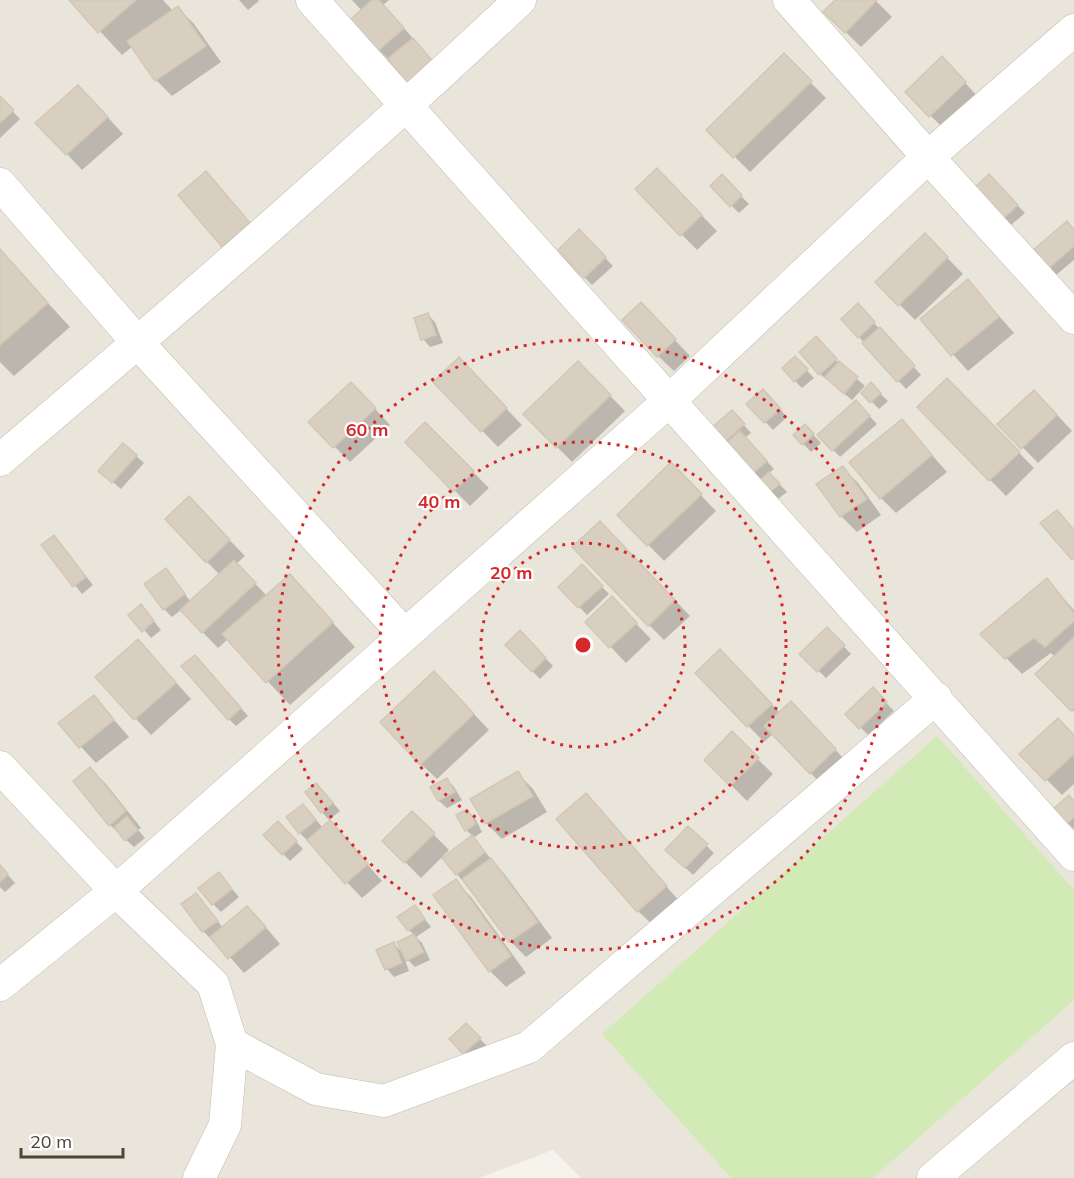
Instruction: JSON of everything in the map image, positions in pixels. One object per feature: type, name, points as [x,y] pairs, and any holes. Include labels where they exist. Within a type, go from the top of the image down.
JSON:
[{"type":"street","points":[[312,0],[408,105],[1074,855]]},
{"type":"street","points":[[0,460],[138,343],[408,105],[520,0]]},
{"type":"street","points":[[789,0],[1074,318]]},
{"type":"street","points":[[0,985],[116,891],[670,400],[928,157],[1074,30]]},
{"type":"street","points":[[0,184],[138,343],[404,634]]},
{"type":"street","points":[[232,1044],[316,1089],[384,1101],[530,1047],[936,698]]},
{"type":"street","points":[[0,767],[116,891],[213,984],[232,1044],[225,1125],[199,1178]]},
{"type":"street","points":[[933,1178],[1074,1058]]},
{"type":"shaded area","points":[[0,0],[1074,0],[1074,1178],[581,1178],[553,1150],[479,1178],[0,1178]]},
{"type":"green space","points":[[937,736],[1074,890],[1074,1000],[873,1178],[731,1178],[602,1034]]},
{"type":"building","points":[[69,0],[136,0],[98,33]]},
{"type":"building","points":[[372,0],[379,0],[404,28],[378,51],[350,20]]},
{"type":"building","points":[[835,0],[877,0],[845,33],[823,12]]},
{"type":"building","points":[[178,6],[206,46],[155,81],[127,41]]},
{"type":"building","points":[[413,38],[434,63],[408,84],[387,59]]},
{"type":"building","points":[[784,53],[812,81],[733,158],[706,130]]},
{"type":"building","points":[[942,56],[966,82],[929,117],[905,92]]},
{"type":"building","points":[[78,85],[108,117],[66,155],[35,123]]},
{"type":"building","points":[[0,96],[14,110],[0,123]]},
{"type":"building","points":[[657,168],[702,215],[680,236],[635,189]]},
{"type":"building","points":[[206,171],[250,223],[222,247],[178,195]]},
{"type":"building","points":[[722,174],[742,195],[730,207],[710,186]]},
{"type":"building","points":[[989,174],[1018,205],[1003,219],[974,188]]},
{"type":"building","points":[[1067,221],[1074,230],[1074,246],[1048,269],[1032,251]]},
{"type":"building","points":[[579,229],[606,257],[584,278],[557,251]]},
{"type":"building","points":[[925,233],[948,257],[898,306],[875,282]]},
{"type":"building","points":[[0,249],[48,303],[0,345]]},
{"type":"building","points":[[968,279],[999,317],[951,356],[920,319]]},
{"type":"building","points":[[641,302],[676,339],[657,357],[622,320]]},
{"type":"building","points":[[858,303],[875,322],[858,338],[841,319]]},
{"type":"building","points":[[428,313],[436,335],[421,340],[414,318]]},
{"type":"building","points":[[880,327],[915,366],[897,382],[862,343]]},
{"type":"building","points":[[816,336],[837,359],[819,375],[799,352]]},
{"type":"building","points":[[795,356],[808,369],[794,382],[782,368]]},
{"type":"building","points":[[459,357],[507,408],[481,432],[433,382]]},
{"type":"building","points":[[578,361],[611,395],[556,448],[523,414]]},
{"type":"building","points":[[839,361],[858,377],[844,394],[825,377]]},
{"type":"building","points":[[947,378],[1020,452],[989,481],[917,407]]},
{"type":"building","points":[[351,382],[376,408],[333,448],[308,422]]},
{"type":"building","points":[[871,382],[881,393],[870,403],[861,393]]},
{"type":"building","points":[[763,389],[781,409],[764,423],[746,404]]},
{"type":"building","points":[[1034,390],[1057,415],[1021,449],[997,424]]},
{"type":"building","points":[[856,400],[870,416],[832,451],[817,435]]},
{"type":"building","points":[[732,410],[745,424],[723,443],[710,429]]},
{"type":"building","points":[[902,419],[932,455],[880,499],[849,462]]},
{"type":"building","points":[[425,422],[474,471],[453,492],[405,442]]},
{"type":"building","points":[[805,424],[814,434],[802,445],[793,435]]},
{"type":"building","points":[[740,431],[767,461],[751,475],[724,445]]},
{"type":"building","points":[[123,443],[137,455],[112,483],[98,471]]},
{"type":"building","points":[[671,462],[702,494],[647,546],[617,515]]},
{"type":"building","points":[[843,466],[867,499],[840,517],[816,484]]},
{"type":"building","points":[[769,472],[780,484],[769,493],[759,481]]},
{"type":"building","points":[[189,496],[230,540],[206,563],[165,519]]},
{"type":"building","points":[[1057,510],[1074,530],[1074,558],[1072,560],[1040,523]]},
{"type":"building","points":[[600,521],[675,600],[648,626],[572,547]]},
{"type":"building","points":[[54,535],[86,577],[73,587],[41,545]]},
{"type":"building","points":[[234,560],[256,583],[202,633],[180,610]]},
{"type":"building","points":[[582,564],[603,586],[578,608],[558,587]]},
{"type":"building","points":[[166,568],[185,594],[163,610],[144,584]]},
{"type":"building","points":[[290,574],[333,622],[266,683],[222,634]]},
{"type":"building","points":[[1047,578],[1074,613],[1074,621],[1045,647],[1034,638],[1005,659],[980,634]]},
{"type":"building","points":[[612,596],[637,623],[609,648],[585,622]]},
{"type":"building","points":[[141,604],[154,621],[142,632],[128,615]]},
{"type":"building","points":[[827,627],[845,645],[817,672],[799,654]]},
{"type":"building","points":[[520,630],[546,658],[532,672],[505,645]]},
{"type":"building","points":[[1074,637],[1074,708],[1071,711],[1035,674]]},
{"type":"building","points":[[138,639],[176,683],[134,720],[95,677]]},
{"type":"building","points":[[720,649],[772,704],[747,727],[695,673]]},
{"type":"building","points":[[195,655],[241,708],[228,720],[181,666]]},
{"type":"building","points":[[434,671],[474,714],[420,765],[380,722]]},
{"type":"building","points":[[873,687],[887,702],[859,729],[845,714]]},
{"type":"building","points":[[94,695],[114,720],[79,748],[58,723]]},
{"type":"building","points":[[791,701],[836,749],[810,774],[764,726]]},
{"type":"building","points":[[1058,718],[1074,735],[1074,754],[1045,781],[1019,754]]},
{"type":"building","points":[[732,731],[759,758],[730,786],[704,760]]},
{"type":"building","points":[[90,767],[126,811],[109,826],[73,781]]},
{"type":"building","points":[[518,771],[533,796],[485,824],[470,799]]},
{"type":"building","points":[[447,778],[455,792],[438,801],[430,787]]},
{"type":"building","points":[[316,783],[333,803],[321,813],[305,792]]},
{"type":"building","points":[[586,793],[667,886],[637,912],[556,819]]},
{"type":"building","points":[[1069,795],[1074,801],[1074,817],[1067,824],[1054,808]]},
{"type":"building","points":[[303,804],[316,820],[299,834],[286,817]]},
{"type":"building","points":[[467,809],[476,824],[465,831],[456,815]]},
{"type":"building","points":[[412,811],[435,833],[404,863],[382,841]]},
{"type":"building","points":[[127,816],[138,830],[125,841],[114,827]]},
{"type":"building","points":[[330,820],[368,864],[345,884],[307,840]]},
{"type":"building","points":[[278,821],[297,841],[282,855],[263,835]]},
{"type":"building","points":[[688,826],[708,844],[685,868],[665,850]]},
{"type":"building","points":[[472,835],[485,852],[456,875],[442,858]]},
{"type":"building","points":[[491,858],[538,922],[509,942],[462,879]]},
{"type":"building","points":[[0,865],[8,874],[0,882]]},
{"type":"building","points":[[219,872],[232,889],[212,905],[198,888]]},
{"type":"building","points":[[456,879],[511,956],[489,972],[433,895]]},
{"type":"building","points":[[196,893],[218,921],[202,932],[181,904]]},
{"type":"building","points":[[415,905],[425,919],[408,931],[397,917]]},
{"type":"building","points":[[247,906],[266,927],[228,959],[210,937]]},
{"type":"building","points":[[414,934],[424,952],[406,961],[397,942]]},
{"type":"building","points":[[394,942],[402,963],[385,970],[376,950]]},
{"type":"building","points":[[466,1023],[481,1038],[463,1054],[449,1039]]}]
